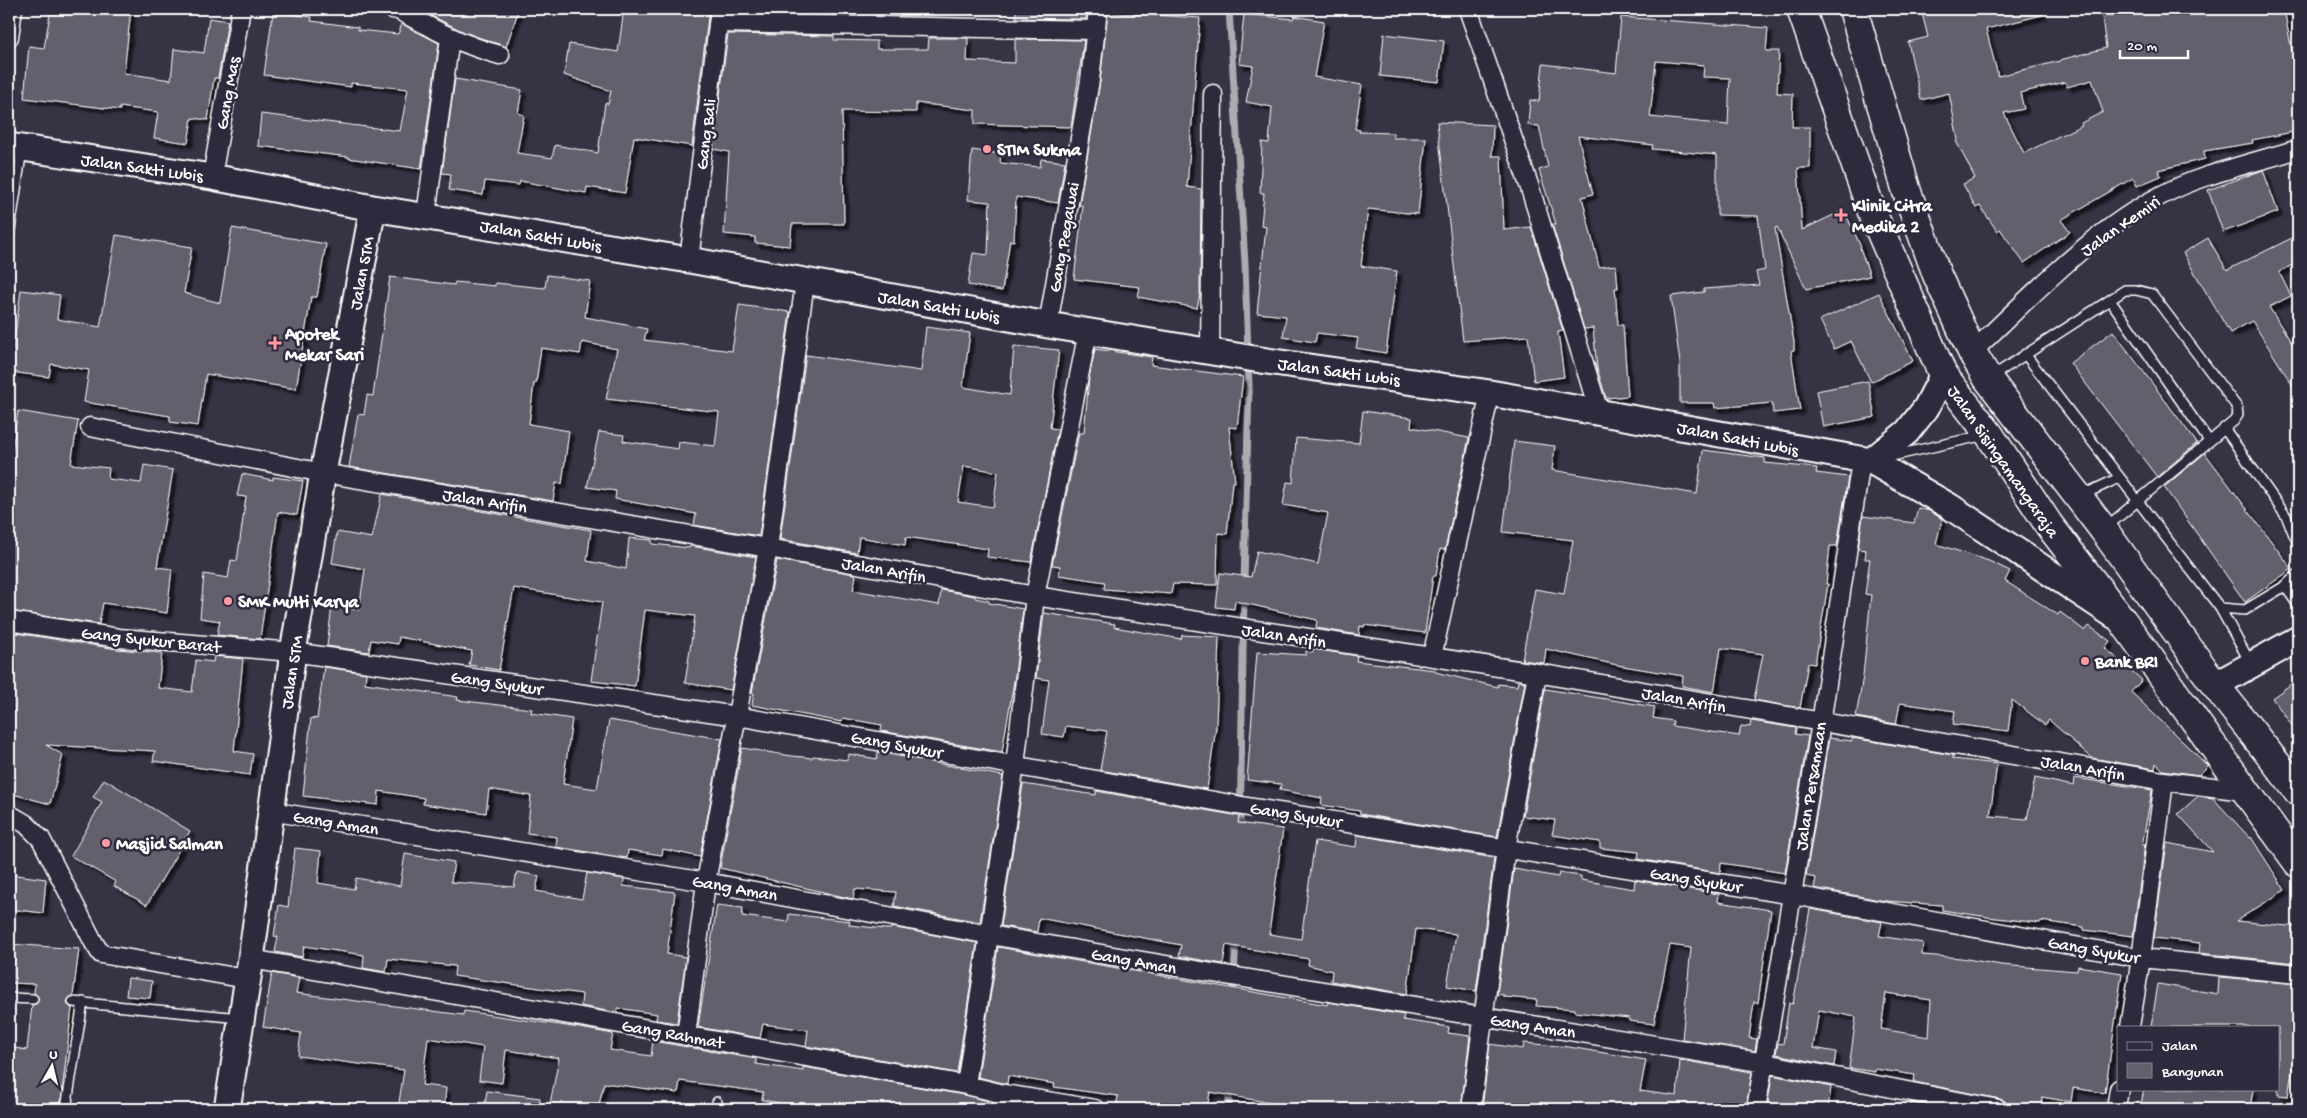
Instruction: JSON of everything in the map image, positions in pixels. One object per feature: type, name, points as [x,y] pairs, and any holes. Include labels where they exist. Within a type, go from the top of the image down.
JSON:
[{"type":"main road","name":"Jalan Sisingamangaraja","points":[[1801,9],[1872,212],[1943,375],[1989,434],[2049,525],[2122,620],[2298,863]]},
{"type":"main road","name":"Jalan Sisingamangaraja","points":[[1853,9],[1907,192],[1937,275],[1972,352],[1988,379],[2103,529],[2215,685],[2298,791]]},
{"type":"street","points":[[9,37],[13,9]]},
{"type":"street","name":"Gang Mas","points":[[212,177],[241,9]]},
{"type":"street","points":[[396,9],[472,48],[500,55]]},
{"type":"street","points":[[866,9],[867,27]]},
{"type":"street","name":"Gang Pegawai","points":[[1048,325],[1090,80],[1094,30],[1098,22],[1098,9]]},
{"type":"street","points":[[1468,9],[1528,185],[1599,412]]},
{"type":"street","points":[[719,16],[867,27],[1094,30]]},
{"type":"street","name":"Gang Bali","points":[[689,260],[719,16]]},
{"type":"street","points":[[426,215],[450,38]]},
{"type":"street","points":[[1213,94],[1215,351]]},
{"type":"street","name":"Jalan Sakti Lubis","points":[[15,148],[212,177],[373,208],[426,215],[689,260],[1048,325],[1267,361],[1490,393],[1866,461],[1949,506],[2122,620]]},
{"type":"street","name":"Jalan Kemiri","points":[[1972,352],[2072,259],[2121,221],[2162,195],[2193,182],[2298,149]]},
{"type":"street","name":"Jalan STM","points":[[227,1109],[249,969],[293,652],[323,473],[373,208]]},
{"type":"street","points":[[686,1036],[706,882],[768,548],[805,282]]},
{"type":"street","points":[[966,1085],[1015,765],[1035,596],[1088,331]]},
{"type":"street","points":[[1866,461],[1907,432],[1926,408],[1943,375]]},
{"type":"street","points":[[1432,657],[1490,393]]},
{"type":"street","name":"Jalan Arifin","points":[[90,427],[323,473],[768,548],[1035,596],[1537,673],[2164,781],[2245,790]]},
{"type":"street","name":"Jalan Persamaan","points":[[1756,1109],[1866,461]]},
{"type":"street","name":"Gang Syukur Barat","points":[[9,621],[119,638],[293,652]]},
{"type":"street","points":[[2215,685],[2298,639]]},
{"type":"street","name":"Gang Syukur","points":[[293,652],[736,716],[1248,807],[1792,895],[2141,958],[2298,974]]},
{"type":"street","points":[[1471,1109],[1506,849],[1537,673]]},
{"type":"street","points":[[2130,1026],[2164,781]]},
{"type":"street","name":"Gang Aman","points":[[270,811],[706,882],[990,935],[1213,973],[1765,1063],[1998,1109]]},
{"type":"street","name":"Gang Rahmat","points":[[9,814],[26,824],[41,839],[101,954],[249,969],[686,1036],[966,1085],[1003,1102],[1095,1109]]},
{"type":"street","points":[[2116,1109],[2119,1090]]},
{"type":"lane","points":[[9,237],[15,148]]},
{"type":"lane","points":[[1988,379],[2125,290],[2136,290],[2152,294],[2237,407],[2238,415],[2103,529]]},
{"type":"lane","points":[[2110,300],[2209,441]]},
{"type":"lane","points":[[2025,354],[2220,608],[2251,665]]},
{"type":"lane","points":[[2224,428],[2286,516],[2298,544]]},
{"type":"lane","points":[[1866,461],[1989,434]]},
{"type":"lane","points":[[2078,497],[2119,478]]},
{"type":"lane","points":[[2220,608],[2245,610],[2285,586],[2298,574]]},
{"type":"lane","points":[[2285,586],[2298,605]]},
{"type":"lane","points":[[9,998],[33,999]]},
{"type":"lane","points":[[73,1002],[240,1018]]},
{"type":"lane","points":[[66,1109],[83,1002]]},
{"type":"building","points":[[51,9],[131,9],[124,73],[171,80],[174,49],[204,53],[209,18],[228,21],[218,78],[214,78],[208,120],[192,118],[188,143],[154,138],[158,112],[120,107],[120,110],[24,98],[29,46],[44,48]]},
{"type":"building","points":[[418,9],[519,9],[506,47],[464,32]]},
{"type":"building","points":[[624,9],[709,9],[692,146],[634,137],[625,193],[587,187],[586,193],[520,181],[519,185],[485,181],[483,195],[449,190],[451,174],[442,173],[455,79],[522,90],[518,113],[524,115],[517,153],[552,158],[555,145],[598,153],[605,103],[608,104],[611,91],[564,75],[569,44],[618,52]]},
{"type":"building","points":[[730,9],[830,9],[830,14],[730,13]]},
{"type":"building","points":[[1016,9],[1087,9],[1086,19],[1016,18]]},
{"type":"building","points":[[1921,9],[2041,9],[2042,15],[1986,29],[1998,76],[2106,48],[2101,9],[2284,9],[2298,83],[2298,131],[2252,140],[2253,143],[2204,151],[2205,159],[2158,170],[2161,176],[2137,186],[2133,178],[2061,220],[2070,232],[2024,263],[2000,229],[1997,231],[1980,206],[1976,208],[1963,184],[1975,178],[1956,141],[1958,140],[1949,93],[1921,100],[1908,42],[1928,37]],"holes":[[[2092,80],[2103,112],[2081,123],[2082,125],[2024,153],[2004,113],[2024,109],[2020,93],[2065,82],[2067,87]]]},
{"type":"building","points":[[273,12],[312,17],[311,21],[358,27],[358,30],[398,34],[402,24],[439,43],[421,169],[349,157],[258,146],[261,114],[400,131],[408,89],[351,83],[351,87],[264,75]]},
{"type":"building","points":[[1108,12],[1200,18],[1187,187],[1201,189],[1200,294],[1197,308],[1138,297],[1140,287],[1074,279],[1083,206],[1079,205],[1100,82]]},
{"type":"building","points":[[1244,14],[1293,19],[1294,16],[1324,21],[1314,77],[1362,85],[1355,129],[1360,130],[1359,132],[1393,133],[1393,138],[1426,138],[1418,214],[1368,209],[1361,266],[1397,271],[1386,353],[1356,348],[1358,338],[1317,333],[1315,342],[1283,337],[1286,316],[1257,313],[1266,227],[1261,226],[1264,193],[1260,193],[1262,142],[1269,143],[1272,107],[1246,102],[1253,66],[1239,64]]},
{"type":"building","points":[[1621,17],[1768,28],[1766,51],[1779,51],[1777,93],[1793,94],[1792,127],[1810,127],[1810,168],[1798,168],[1802,230],[1844,210],[1861,247],[1870,276],[1806,289],[1777,227],[1775,228],[1794,342],[1794,350],[1791,351],[1800,410],[1773,413],[1772,403],[1715,408],[1714,403],[1680,403],[1680,363],[1671,296],[1704,292],[1704,289],[1759,285],[1756,272],[1765,270],[1758,216],[1717,215],[1717,155],[1652,149],[1653,145],[1578,136],[1593,194],[1582,197],[1599,267],[1616,265],[1618,288],[1615,288],[1618,325],[1623,325],[1628,396],[1606,398],[1597,368],[1593,328],[1584,329],[1552,224],[1556,224],[1539,170],[1548,167],[1539,126],[1528,125],[1530,100],[1539,101],[1543,64],[1616,73]],"holes":[[[1656,61],[1704,65],[1703,77],[1730,78],[1728,125],[1650,117]]]},
{"type":"building","points":[[728,34],[834,36],[834,40],[877,41],[877,49],[928,49],[929,38],[968,38],[967,61],[1015,63],[1015,39],[1084,40],[1071,127],[975,124],[975,110],[916,103],[916,112],[842,111],[844,224],[792,224],[790,246],[755,243],[755,237],[724,234],[729,152],[713,149]]},
{"type":"building","points":[[1384,34],[1444,41],[1439,82],[1380,76]]},
{"type":"building","points":[[1437,122],[1493,125],[1492,156],[1501,156],[1504,230],[1531,227],[1563,331],[1558,332],[1564,377],[1534,381],[1528,336],[1463,341]]},
{"type":"building","points":[[972,150],[1001,154],[1000,163],[1040,167],[1041,159],[1065,162],[1058,203],[1016,197],[1014,241],[1010,240],[1002,291],[968,285],[973,253],[988,255],[990,202],[968,200]]},
{"type":"building","points":[[2263,170],[2278,212],[2223,232],[2208,190]]},
{"type":"building","points":[[232,228],[326,244],[317,297],[311,297],[296,389],[206,374],[198,426],[170,422],[170,416],[84,402],[89,370],[51,364],[49,377],[10,372],[21,290],[60,295],[57,319],[100,327],[116,235],[192,247],[184,293],[220,303]]},
{"type":"building","points":[[2298,235],[2298,262],[2279,272],[2291,296],[2269,307],[2298,353],[2298,394],[2252,321],[2230,333],[2183,253],[2208,238],[2227,270]]},
{"type":"building","points":[[547,275],[590,281],[585,317],[647,329],[644,340],[732,351],[739,305],[790,312],[759,536],[694,525],[696,514],[615,499],[616,491],[587,487],[599,432],[624,435],[623,441],[678,449],[679,442],[715,446],[719,412],[606,399],[617,349],[582,342],[580,354],[541,348],[536,383],[534,383],[529,424],[569,431],[562,484],[556,483],[553,501],[349,467],[358,414],[364,415],[367,395],[373,396],[390,277],[454,285],[455,282],[495,286],[495,283],[545,288]]},
{"type":"building","points":[[1879,293],[1913,361],[1871,382],[1851,341],[1834,349],[1820,320]]},
{"type":"building","points":[[926,327],[970,333],[963,387],[1010,395],[1014,346],[1059,350],[1050,428],[1058,429],[1031,562],[987,557],[988,549],[906,537],[905,545],[859,537],[857,553],[780,539],[806,355],[921,371]],"holes":[[[964,466],[998,472],[993,507],[958,502]]]},
{"type":"building","points":[[2113,331],[2197,443],[2157,477],[2070,363]]},
{"type":"building","points":[[1095,349],[1152,357],[1151,365],[1243,377],[1237,428],[1229,427],[1235,482],[1232,482],[1227,534],[1218,533],[1217,585],[1173,584],[1171,594],[1104,589],[1105,582],[1059,575],[1060,566],[1052,565],[1079,433],[1084,433],[1089,378]]},
{"type":"building","points":[[1868,381],[1875,417],[1823,427],[1816,391]]},
{"type":"building","points":[[18,411],[78,421],[71,464],[109,468],[108,479],[141,483],[144,465],[173,470],[157,567],[172,569],[167,613],[103,603],[99,624],[9,611],[9,470]]},
{"type":"building","points":[[1363,411],[1412,418],[1411,427],[1469,438],[1445,550],[1440,549],[1436,576],[1433,576],[1425,633],[1364,625],[1364,627],[1360,626],[1359,635],[1316,628],[1317,620],[1235,601],[1234,609],[1216,607],[1220,573],[1251,577],[1257,551],[1318,564],[1328,513],[1283,505],[1287,482],[1293,483],[1296,438],[1359,443]]},
{"type":"building","points":[[1514,441],[1555,446],[1552,470],[1697,494],[1703,450],[1765,458],[1765,463],[1817,468],[1816,473],[1848,477],[1837,546],[1830,546],[1826,584],[1828,584],[1815,664],[1808,663],[1800,708],[1754,700],[1763,654],[1721,648],[1714,692],[1682,686],[1683,676],[1617,665],[1546,649],[1544,663],[1522,660],[1535,589],[1564,594],[1573,540],[1503,532]]},
{"type":"building","points":[[2205,453],[2292,569],[2245,602],[2164,487]]},
{"type":"building","points":[[242,474],[273,480],[273,477],[303,481],[297,515],[278,512],[260,639],[217,635],[220,621],[200,618],[204,574],[228,578],[231,560],[237,561],[246,497],[237,496]]},
{"type":"building","points":[[382,494],[591,530],[587,561],[626,569],[629,538],[652,540],[652,544],[689,548],[690,546],[756,557],[731,690],[685,683],[695,616],[645,610],[635,686],[591,681],[602,602],[514,588],[499,670],[469,665],[472,651],[399,637],[398,644],[371,640],[369,652],[327,646],[332,606],[359,610],[365,569],[332,563],[337,532],[372,538]]},
{"type":"building","points":[[1918,508],[1930,511],[1942,519],[1936,544],[1989,561],[2010,571],[2005,581],[2058,615],[2060,612],[2085,631],[2089,626],[2110,641],[2105,648],[2142,680],[2131,692],[2208,766],[2199,775],[2163,770],[2156,763],[2155,769],[2092,758],[2049,720],[2045,725],[2012,700],[2008,731],[1953,724],[1955,711],[1900,703],[1896,724],[1856,717],[1863,676],[1871,595],[1865,594],[1870,559],[1865,559],[1866,550],[1858,549],[1863,516],[1914,523]]},
{"type":"building","points":[[777,560],[854,574],[856,576],[853,590],[939,605],[941,590],[975,596],[975,598],[989,601],[989,603],[1023,609],[1015,675],[1002,752],[881,731],[882,725],[843,718],[842,722],[752,705],[754,693],[752,693]]},
{"type":"building","points":[[1044,613],[1115,624],[1114,627],[1181,639],[1182,635],[1219,637],[1216,727],[1207,789],[1100,770],[1107,731],[1066,726],[1064,737],[1042,734],[1049,680],[1036,678]]},
{"type":"building","points":[[9,632],[117,649],[162,653],[158,688],[192,692],[196,660],[213,662],[214,656],[243,659],[234,751],[253,754],[250,775],[153,761],[155,751],[46,745],[63,755],[50,804],[9,793]]},
{"type":"building","points":[[1313,649],[1357,656],[1356,661],[1435,670],[1435,672],[1498,687],[1498,684],[1517,686],[1518,681],[1525,682],[1497,837],[1360,814],[1360,811],[1321,805],[1322,798],[1280,790],[1281,784],[1247,780],[1257,652],[1306,655],[1306,651],[1313,652]]},
{"type":"building","points":[[324,667],[366,673],[365,683],[458,697],[457,700],[532,709],[531,713],[572,719],[563,784],[597,789],[609,720],[722,739],[700,857],[663,849],[662,855],[628,850],[627,858],[556,847],[557,837],[527,833],[531,796],[489,789],[486,813],[423,804],[424,798],[379,791],[378,805],[303,796],[311,718],[317,719]]},
{"type":"building","points":[[2298,679],[2298,734],[2272,698]]},
{"type":"building","points":[[1545,689],[1655,707],[1653,718],[1673,721],[1672,726],[1739,736],[1741,726],[1750,727],[1751,721],[1796,728],[1795,734],[1808,736],[1785,873],[1721,863],[1720,873],[1638,859],[1639,852],[1600,848],[1600,842],[1552,835],[1555,820],[1523,816]]},
{"type":"building","points":[[1829,738],[1852,741],[1852,738],[1953,755],[1953,759],[1997,764],[1990,816],[2027,819],[2035,778],[2074,786],[2075,778],[2152,790],[2142,846],[2145,843],[2133,936],[2084,930],[2084,927],[2041,921],[2040,923],[1988,917],[1942,910],[1942,905],[1886,901],[1814,888],[1816,878],[1806,876]]},
{"type":"building","points":[[742,748],[792,756],[848,760],[849,754],[877,759],[878,752],[1003,776],[980,922],[894,906],[896,892],[855,889],[853,899],[720,868]]},
{"type":"building","points":[[104,779],[190,831],[147,905],[114,886],[116,882],[71,856],[102,802],[93,797]]},
{"type":"building","points":[[1023,784],[1096,795],[1096,791],[1239,816],[1238,823],[1283,829],[1269,934],[1301,939],[1315,841],[1356,847],[1357,835],[1494,858],[1476,991],[1447,986],[1456,934],[1416,929],[1407,994],[1331,981],[1332,971],[1308,965],[1309,959],[1226,945],[1223,964],[1179,956],[1181,945],[1039,918],[1037,932],[1001,926]]},
{"type":"building","points":[[2198,796],[2213,798],[2251,837],[2285,890],[2236,921],[2298,927],[2298,963],[2199,953],[2200,943],[2154,938],[2167,843],[2213,852],[2178,814]]},
{"type":"building","points":[[295,848],[321,851],[318,883],[354,889],[356,878],[400,886],[405,854],[454,862],[451,882],[514,887],[517,872],[539,876],[536,891],[582,899],[587,873],[624,879],[623,886],[675,892],[667,954],[686,957],[677,1023],[656,1020],[657,1014],[618,1008],[617,1013],[581,1006],[582,994],[454,976],[455,966],[388,959],[386,972],[363,968],[364,955],[304,946],[302,957],[275,952],[278,937],[274,936],[279,905],[288,907]]},
{"type":"building","points":[[1514,869],[1558,877],[1559,873],[1581,876],[1581,880],[1634,889],[1635,880],[1719,894],[1718,902],[1771,910],[1758,1003],[1754,1002],[1749,1038],[1757,1039],[1755,1051],[1682,1039],[1691,948],[1670,945],[1654,1024],[1629,1021],[1629,1018],[1575,1012],[1575,1009],[1536,1006],[1537,1000],[1504,997],[1504,995],[1497,994]]},
{"type":"building","points":[[9,874],[46,879],[43,913],[9,909]]},
{"type":"building","points":[[717,905],[743,908],[742,916],[788,922],[789,914],[850,921],[849,925],[885,929],[891,929],[891,927],[977,943],[957,1073],[806,1046],[808,1030],[763,1024],[760,1038],[698,1027]]},
{"type":"building","points":[[1810,909],[1882,922],[1879,936],[1923,943],[1922,955],[1961,958],[2001,965],[2077,971],[2078,966],[2122,973],[2105,1093],[2073,1088],[2071,1102],[2042,1097],[2041,1109],[2008,1107],[2005,1101],[2000,1099],[1914,1082],[1915,1075],[1875,1069],[1875,1072],[1849,1068],[1856,1017],[1819,1010],[1813,1048],[1836,1052],[1834,1066],[1776,1054],[1778,1043],[1783,1044],[1789,1003],[1793,1004]],"holes":[[[1886,993],[1931,1000],[1929,1037],[1881,1029]]]},
{"type":"building","points":[[9,944],[79,949],[73,996],[67,1001],[68,1005],[72,1008],[60,1109],[9,1109],[9,1047],[27,1050],[32,1005],[36,1004],[39,999],[34,993],[35,984],[9,983]]},
{"type":"building","points":[[998,947],[1327,1005],[1328,1002],[1404,1015],[1403,1020],[1449,1027],[1448,1033],[1470,1036],[1461,1109],[1379,1109],[1359,1105],[1358,1109],[1288,1109],[1288,1106],[1210,1092],[1207,1109],[1129,1109],[1116,1107],[1118,1096],[1054,1087],[1055,1084],[1008,1076],[1007,1084],[978,1077]]},
{"type":"building","points":[[272,973],[299,978],[296,993],[463,1015],[464,1011],[580,1028],[613,1034],[610,1050],[651,1056],[653,1041],[756,1059],[756,1064],[803,1071],[803,1067],[964,1095],[988,1101],[988,1109],[814,1109],[762,1100],[763,1092],[680,1081],[678,1093],[604,1083],[598,1109],[549,1109],[559,1058],[506,1050],[502,1083],[479,1080],[483,1047],[428,1038],[422,1085],[446,1088],[444,1109],[398,1109],[404,1070],[298,1056],[301,1033],[263,1027]]},
{"type":"building","points":[[2219,977],[2298,984],[2298,1036],[2288,1096],[2278,1095],[2278,1090],[2280,1090],[2280,1026],[2151,1026],[2158,984],[2218,994]]},
{"type":"building","points":[[128,978],[152,981],[150,998],[126,996]]},
{"type":"building","points":[[1524,1043],[1569,1047],[1646,1060],[1640,1091],[1677,1096],[1680,1060],[1752,1072],[1746,1109],[1482,1109],[1490,1044],[1523,1049]]},
{"type":"building","points":[[1772,1075],[1831,1087],[1828,1109],[1767,1109]]},
{"type":"building","points":[[2144,1090],[2253,1090],[2250,1109],[2140,1109]]},
{"type":"building","points":[[487,1091],[540,1098],[539,1109],[484,1109]]},
{"type":"building","points":[[1911,1103],[1944,1109],[1910,1109]]},
{"type":"waterway","points":[[1229,9],[1245,263],[1249,386],[1244,584]]},
{"type":"waterway","points":[[1240,832],[1244,595]]},
{"type":"waterway","points":[[1233,996],[1236,937]]},
{"type":"waterway","points":[[1229,1087],[1229,1109]]},
{"type":"place","name":"STIM Sukma","points":[[987,149]]},
{"type":"place","name":"Klinik Citra Medika 2","points":[[1841,215]]},
{"type":"place","name":"Apotek Mekar Sari","points":[[275,343]]},
{"type":"place","name":"SMK Multi Karya","points":[[228,601]]},
{"type":"place","name":"Bank BRI","points":[[2085,661]]},
{"type":"place","name":"Masjid Salman","points":[[106,843]]}]
